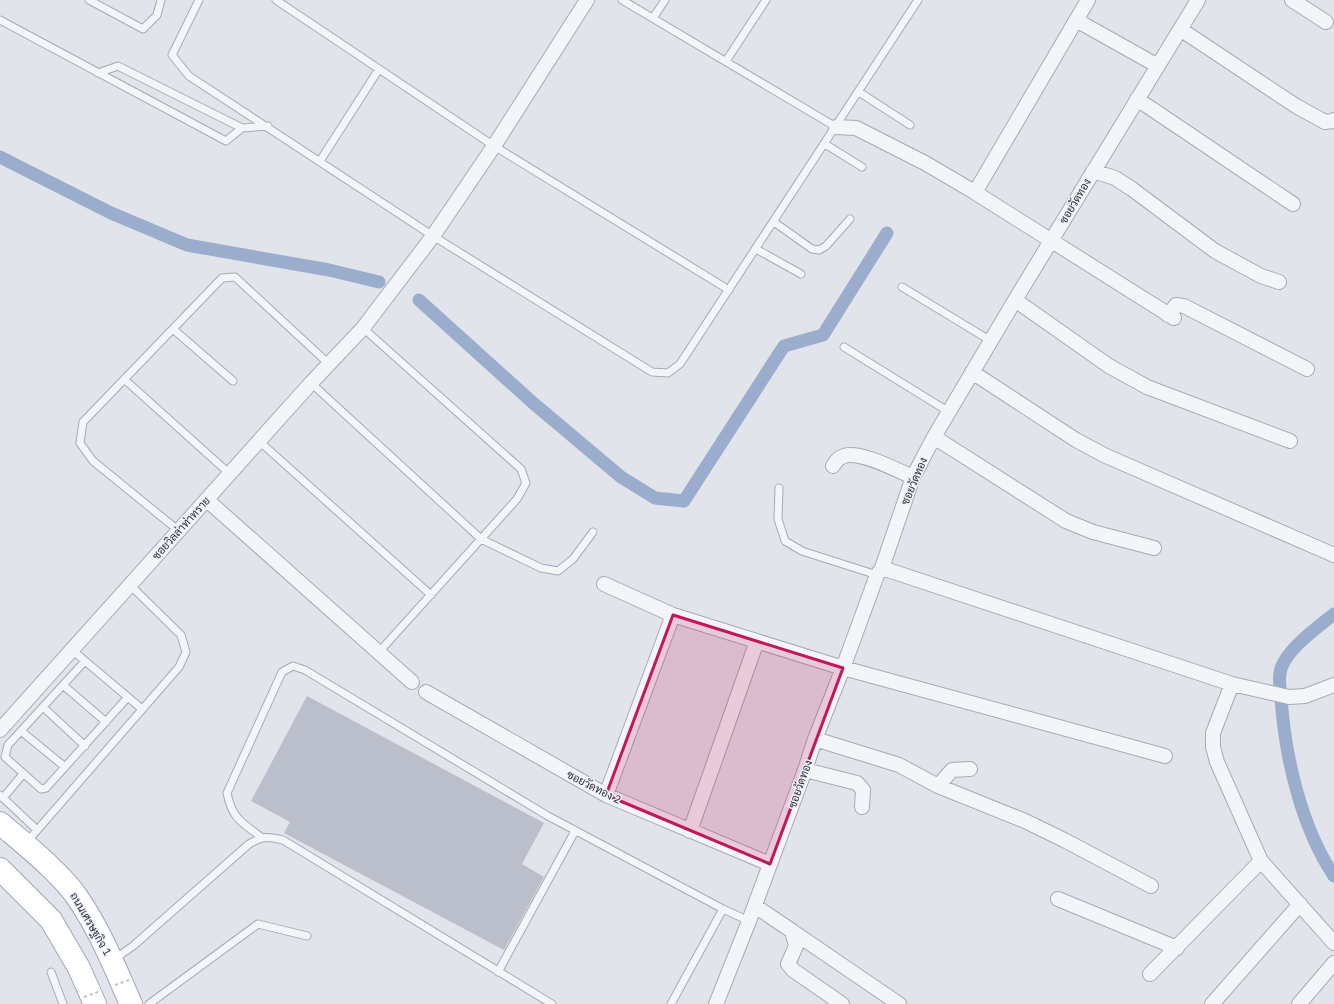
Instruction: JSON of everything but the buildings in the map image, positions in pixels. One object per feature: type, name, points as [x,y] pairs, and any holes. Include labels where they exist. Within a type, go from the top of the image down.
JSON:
[{"type":"main road","name":"ถนนเศรษฐกิจ 1","points":[[0,823],[31,837],[77,897],[112,961],[132,1004]]},
{"type":"main road","points":[[0,869],[51,920],[79,968],[93,998]]},
{"type":"street","name":"ซอยวิลล่าท่าทราย","points":[[0,730],[311,383],[363,328],[433,236],[494,146],[587,0]]},
{"type":"street","points":[[971,190],[977,189],[1088,0]]},
{"type":"street","name":"ซอยวัดทอง","points":[[716,1004],[750,921],[805,770],[814,740],[880,572],[913,477],[934,437],[1015,300],[1198,0]]},
{"type":"street","points":[[1292,0],[1326,22]]},
{"type":"street","points":[[1076,20],[1158,66]]},
{"type":"street","points":[[1180,29],[1296,106],[1325,122],[1334,120]]},
{"type":"street","points":[[1138,99],[1293,204]]},
{"type":"street","points":[[836,127],[856,128],[925,163],[971,190],[1171,316],[1176,305],[1184,306],[1307,369]]},
{"type":"street","points":[[1093,171],[1115,178],[1132,189],[1215,251],[1261,276],[1279,282]]},
{"type":"street","points":[[1015,300],[1109,366],[1147,387],[1290,441]]},
{"type":"street","points":[[972,372],[1076,440],[1106,456],[1334,555]]},
{"type":"street","points":[[934,437],[1066,521],[1093,532],[1154,548]]},
{"type":"street","points":[[833,466],[837,460],[845,455],[857,455],[913,477]]},
{"type":"street","points":[[207,500],[412,682]]},
{"type":"street","points":[[880,572],[1232,684],[1267,693],[1289,697],[1305,696],[1334,685]]},
{"type":"street","points":[[604,584],[673,614],[843,668],[1165,756]]},
{"type":"street","points":[[606,795],[673,614]]},
{"type":"street","points":[[690,831],[757,641]]},
{"type":"street","points":[[1232,684],[1213,733],[1213,747],[1217,762],[1261,861],[1334,943]]},
{"type":"street","name":"ซอยวัดทอง 2","points":[[426,692],[606,795],[770,864]]},
{"type":"street","points":[[814,740],[899,765],[938,786],[1025,821],[1086,851],[1151,886]]},
{"type":"street","points":[[938,786],[952,770],[970,769]]},
{"type":"street","points":[[805,770],[857,783],[863,790],[862,807]]},
{"type":"street","points":[[1150,974],[1261,861]]},
{"type":"street","points":[[1058,899],[1177,948]]},
{"type":"street","points":[[1212,1004],[1300,904]]},
{"type":"street","points":[[755,906],[899,1004]]},
{"type":"street","points":[[792,931],[796,946],[788,964],[793,970],[842,1004]]},
{"type":"street","points":[[1299,1004],[1334,963]]},
{"type":"lane","points":[[88,0],[143,29],[157,15],[162,0]]},
{"type":"lane","points":[[199,0],[172,55],[189,76],[268,126],[433,236],[652,372],[668,373],[680,364],[918,0]]},
{"type":"lane","points":[[276,0],[494,146],[729,290]]},
{"type":"lane","points":[[622,0],[836,127]]},
{"type":"lane","points":[[653,18],[664,0]]},
{"type":"lane","points":[[726,61],[766,0]]},
{"type":"lane","points":[[0,20],[226,141],[242,128]]},
{"type":"lane","points":[[98,73],[118,66],[242,128],[268,126]]},
{"type":"lane","points":[[320,161],[379,69]]},
{"type":"lane","points":[[859,92],[910,124]]},
{"type":"lane","points":[[825,144],[862,167]]},
{"type":"lane","points":[[774,222],[812,249],[819,250],[826,246],[850,219]]},
{"type":"lane","points":[[756,249],[801,274]]},
{"type":"lane","points":[[179,531],[93,460],[80,443],[83,422],[222,278],[235,277],[329,364]]},
{"type":"lane","points":[[902,287],[991,341]]},
{"type":"lane","points":[[363,328],[520,469],[526,483],[517,499],[379,652]]},
{"type":"lane","points":[[173,329],[233,381]]},
{"type":"lane","points":[[844,347],[949,412]]},
{"type":"lane","points":[[124,379],[230,474]]},
{"type":"lane","points":[[311,383],[481,539],[541,568],[558,571],[573,559],[593,532]]},
{"type":"lane","points":[[259,441],[431,595]]},
{"type":"lane","points":[[779,488],[778,519],[785,541],[802,551],[880,572]]},
{"type":"lane","points":[[23,774],[2,796],[31,837],[179,667],[186,652],[181,635],[130,585]]},
{"type":"lane","points":[[72,650],[142,709]]},
{"type":"lane","points":[[85,661],[8,745],[5,757],[23,774],[41,789],[46,788],[128,697]]},
{"type":"lane","points":[[552,1004],[283,840],[261,837],[236,819],[230,807],[227,793],[282,672],[293,666],[305,670],[541,812],[723,909],[750,921]]},
{"type":"lane","points":[[63,685],[106,722]]},
{"type":"lane","points":[[43,707],[85,746]]},
{"type":"lane","points":[[21,731],[65,768]]},
{"type":"lane","points":[[498,972],[575,831]]},
{"type":"lane","points":[[112,961],[133,946],[249,844],[261,837]]},
{"type":"lane","points":[[671,1004],[723,909]]},
{"type":"lane","points":[[150,1004],[258,924],[307,936]]},
{"type":"lane","points":[[51,972],[63,1004]]},
{"type":"path","points":[[115,985],[129,980]]},
{"type":"highlighted area","points":[[673,615],[843,668],[770,864],[606,795]]},
{"type":"waterway","points":[[0,157],[111,213],[187,245],[329,270],[379,282]]},
{"type":"waterway","points":[[419,300],[532,402],[621,477],[655,498],[684,501],[784,346],[823,335],[887,233]]},
{"type":"waterway","points":[[1334,614],[1307,636],[1294,649],[1288,656],[1280,671],[1286,743],[1297,790],[1312,836],[1322,857],[1334,876]]}]
